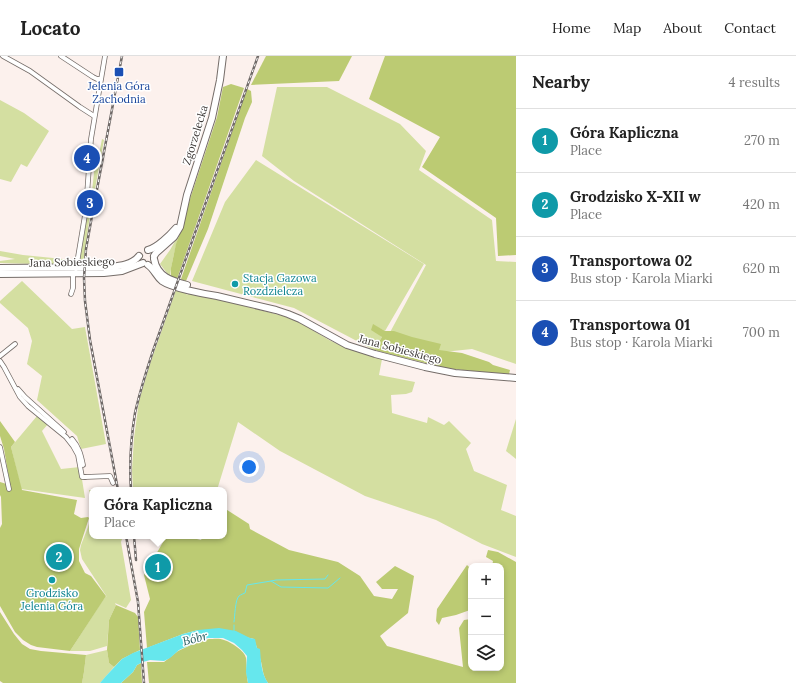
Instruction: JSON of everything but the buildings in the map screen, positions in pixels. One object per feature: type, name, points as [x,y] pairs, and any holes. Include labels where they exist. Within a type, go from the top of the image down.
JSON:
[{"type":"main road","name":"Zgorzelecka","points":[[154,258],[156,253],[171,240],[177,232],[180,224],[187,195],[212,118],[220,80],[223,56]]},
{"type":"main road","name":"Zgorzelecka","points":[[148,250],[153,249],[173,232],[181,218]]},
{"type":"main road","points":[[148,250],[153,253],[154,258],[152,263],[145,264],[139,256],[142,251],[148,250]]},
{"type":"main road","name":"Jana Sobieskiego","points":[[0,274],[72,272],[123,265],[137,259],[139,256]]},
{"type":"main road","name":"Jana Sobieskiego","points":[[154,258],[155,264],[160,272],[168,279],[217,296]]},
{"type":"main road","name":"Jana Sobieskiego","points":[[0,268],[86,274],[122,271],[145,264],[152,268],[159,278],[167,284],[288,314],[347,345],[375,354],[455,373],[516,378]]},
{"type":"street","points":[[3,56],[30,71],[94,116]]},
{"type":"street","points":[[61,56],[93,77],[100,79]]},
{"type":"street","points":[[71,294],[73,288],[72,272],[86,208],[90,139],[105,56]]},
{"type":"street","points":[[0,356],[15,344]]},
{"type":"street","points":[[0,361],[14,386],[78,446],[85,476],[110,476],[113,483]]},
{"type":"street","points":[[0,447],[9,489]]},
{"type":"green space","points":[[266,56],[352,56],[339,81],[251,85]]},
{"type":"green space","points":[[385,56],[516,56],[516,255],[498,256],[496,218],[422,167],[440,137],[369,99]]},
{"type":"green space","points":[[231,84],[244,88],[177,279],[171,276],[171,268],[176,244],[217,117],[223,87]]},
{"type":"green space","points":[[277,87],[327,87],[400,124],[426,151],[419,170],[492,220],[496,261],[516,262],[516,364],[472,349],[434,353],[387,338],[426,265],[294,181],[262,156]]},
{"type":"green space","points":[[247,89],[251,91],[252,102],[245,118],[208,229],[186,281],[180,279],[181,279]]},
{"type":"green space","points":[[0,100],[24,113],[49,131],[27,167],[21,164],[11,182],[0,179]]},
{"type":"green space","points":[[102,139],[104,140],[83,264],[80,261],[88,209],[91,203],[90,192],[92,191],[95,164],[97,164]]},
{"type":"green space","points":[[256,160],[424,264],[385,331],[373,325],[382,337],[374,350],[294,308],[192,281],[225,202]]},
{"type":"green space","points":[[189,196],[191,196],[176,246],[170,277],[160,264],[178,236]]},
{"type":"green space","points":[[0,251],[73,260],[69,265],[0,263],[0,261],[15,259],[0,256]]},
{"type":"green space","points":[[22,281],[72,329],[85,327],[106,444],[81,449],[77,436],[37,400],[42,376],[27,364],[32,341],[28,328],[0,303],[0,301]]},
{"type":"green space","points":[[176,290],[185,292],[187,295],[187,291],[283,316],[299,322],[329,340],[346,348],[382,359],[379,375],[415,382],[412,392],[391,395],[392,413],[427,423],[428,417],[444,425],[449,421],[471,443],[466,449],[474,471],[507,485],[501,510],[516,516],[516,557],[482,544],[436,520],[365,496],[280,451],[238,422],[218,487],[133,487],[132,470],[134,438],[139,401],[150,364]]},
{"type":"green space","points":[[373,324],[385,331],[394,331],[441,344],[439,350],[462,353],[489,362],[493,365],[510,370],[509,374],[445,368],[374,350],[382,337],[371,330]]},
{"type":"green space","points":[[37,416],[48,424],[42,431],[61,469],[80,467],[85,498],[21,489],[11,447]]},
{"type":"green space","points":[[516,419],[516,459],[506,451]]},
{"type":"green space","points":[[0,421],[15,442],[11,447],[22,490],[77,500],[74,514],[81,518],[89,518],[79,549],[79,561],[85,573],[91,576],[106,596],[70,651],[37,647],[23,640],[15,632],[0,606],[0,528],[2,524],[0,482],[10,485],[4,449],[0,436]]},
{"type":"green space","points":[[227,510],[249,524],[250,529],[289,550],[338,562],[360,576],[374,596],[392,599],[398,589],[382,589],[376,582],[395,566],[414,576],[408,613],[380,636],[387,646],[463,667],[459,628],[464,620],[468,619],[468,671],[504,671],[504,563],[493,563],[493,561],[486,557],[488,550],[498,552],[516,562],[516,683],[268,683],[254,639],[198,630],[183,634],[147,648],[144,612],[150,599],[144,575],[165,539],[227,539]]},
{"type":"green space","points":[[89,524],[89,539],[122,539],[121,542],[131,600],[126,608],[115,603],[116,605],[109,620],[107,646],[90,651],[70,651],[101,603],[106,596],[107,597],[82,559],[80,550]]},
{"type":"green space","points":[[467,565],[468,611],[442,618],[439,625],[436,621],[437,609]]},
{"type":"green space","points":[[116,605],[135,613],[138,617],[140,650],[122,659],[114,667],[109,663],[107,650],[109,620]]},
{"type":"green space","points":[[0,612],[22,644],[30,649],[86,655],[82,683],[3,683],[0,681]]},
{"type":"green space","points":[[209,639],[221,639],[227,641],[237,647],[245,655],[248,683],[149,683],[147,662],[164,662],[178,651]]},
{"type":"green space","points":[[107,650],[109,663],[114,667],[100,683],[82,683],[86,655]]},
{"type":"green space","points":[[141,663],[142,683],[121,683],[133,672],[137,665]]},
{"type":"water","name":"Bóbr","points":[[219,628],[236,631],[255,639],[257,648],[260,649],[263,671],[268,683],[248,683],[246,672],[247,656],[242,650],[234,643],[223,638],[208,638],[179,650],[164,661],[150,660],[137,665],[133,672],[121,683],[100,683],[122,659],[133,653],[183,634],[198,630]]},
{"type":"waterway","points":[[271,581],[325,579],[328,575]]},
{"type":"waterway","points":[[234,622],[238,598],[245,593],[247,585],[271,581],[281,587],[328,588],[340,578]]},
{"type":"waterway","points":[[234,625],[234,631]]},
{"type":"railway","points":[[117,487],[90,340],[85,301],[84,278],[86,249],[122,56]]},
{"type":"railway","points":[[131,487],[130,461],[132,432],[135,413],[144,380],[258,56]]},
{"type":"railway","points":[[127,539],[138,602],[144,683]]},
{"type":"railway","points":[[134,539],[136,560]]},
{"type":"place","name":"Jelenia Góra Zachodnia","points":[[119,72]]},
{"type":"place","name":"Transportowa 01","points":[[87,158]]},
{"type":"place","name":"Transportowa 02","points":[[90,203]]},
{"type":"place","name":"Stacja Gazowa Rozdzielcza","points":[[235,284]]},
{"type":"place","name":"Grodzisko X-XII w","points":[[59,557]]},
{"type":"place","name":"Góra Kapliczna","points":[[158,567]]},
{"type":"place","name":"Grodzisko Jelenia Góra","points":[[52,580]]}]
